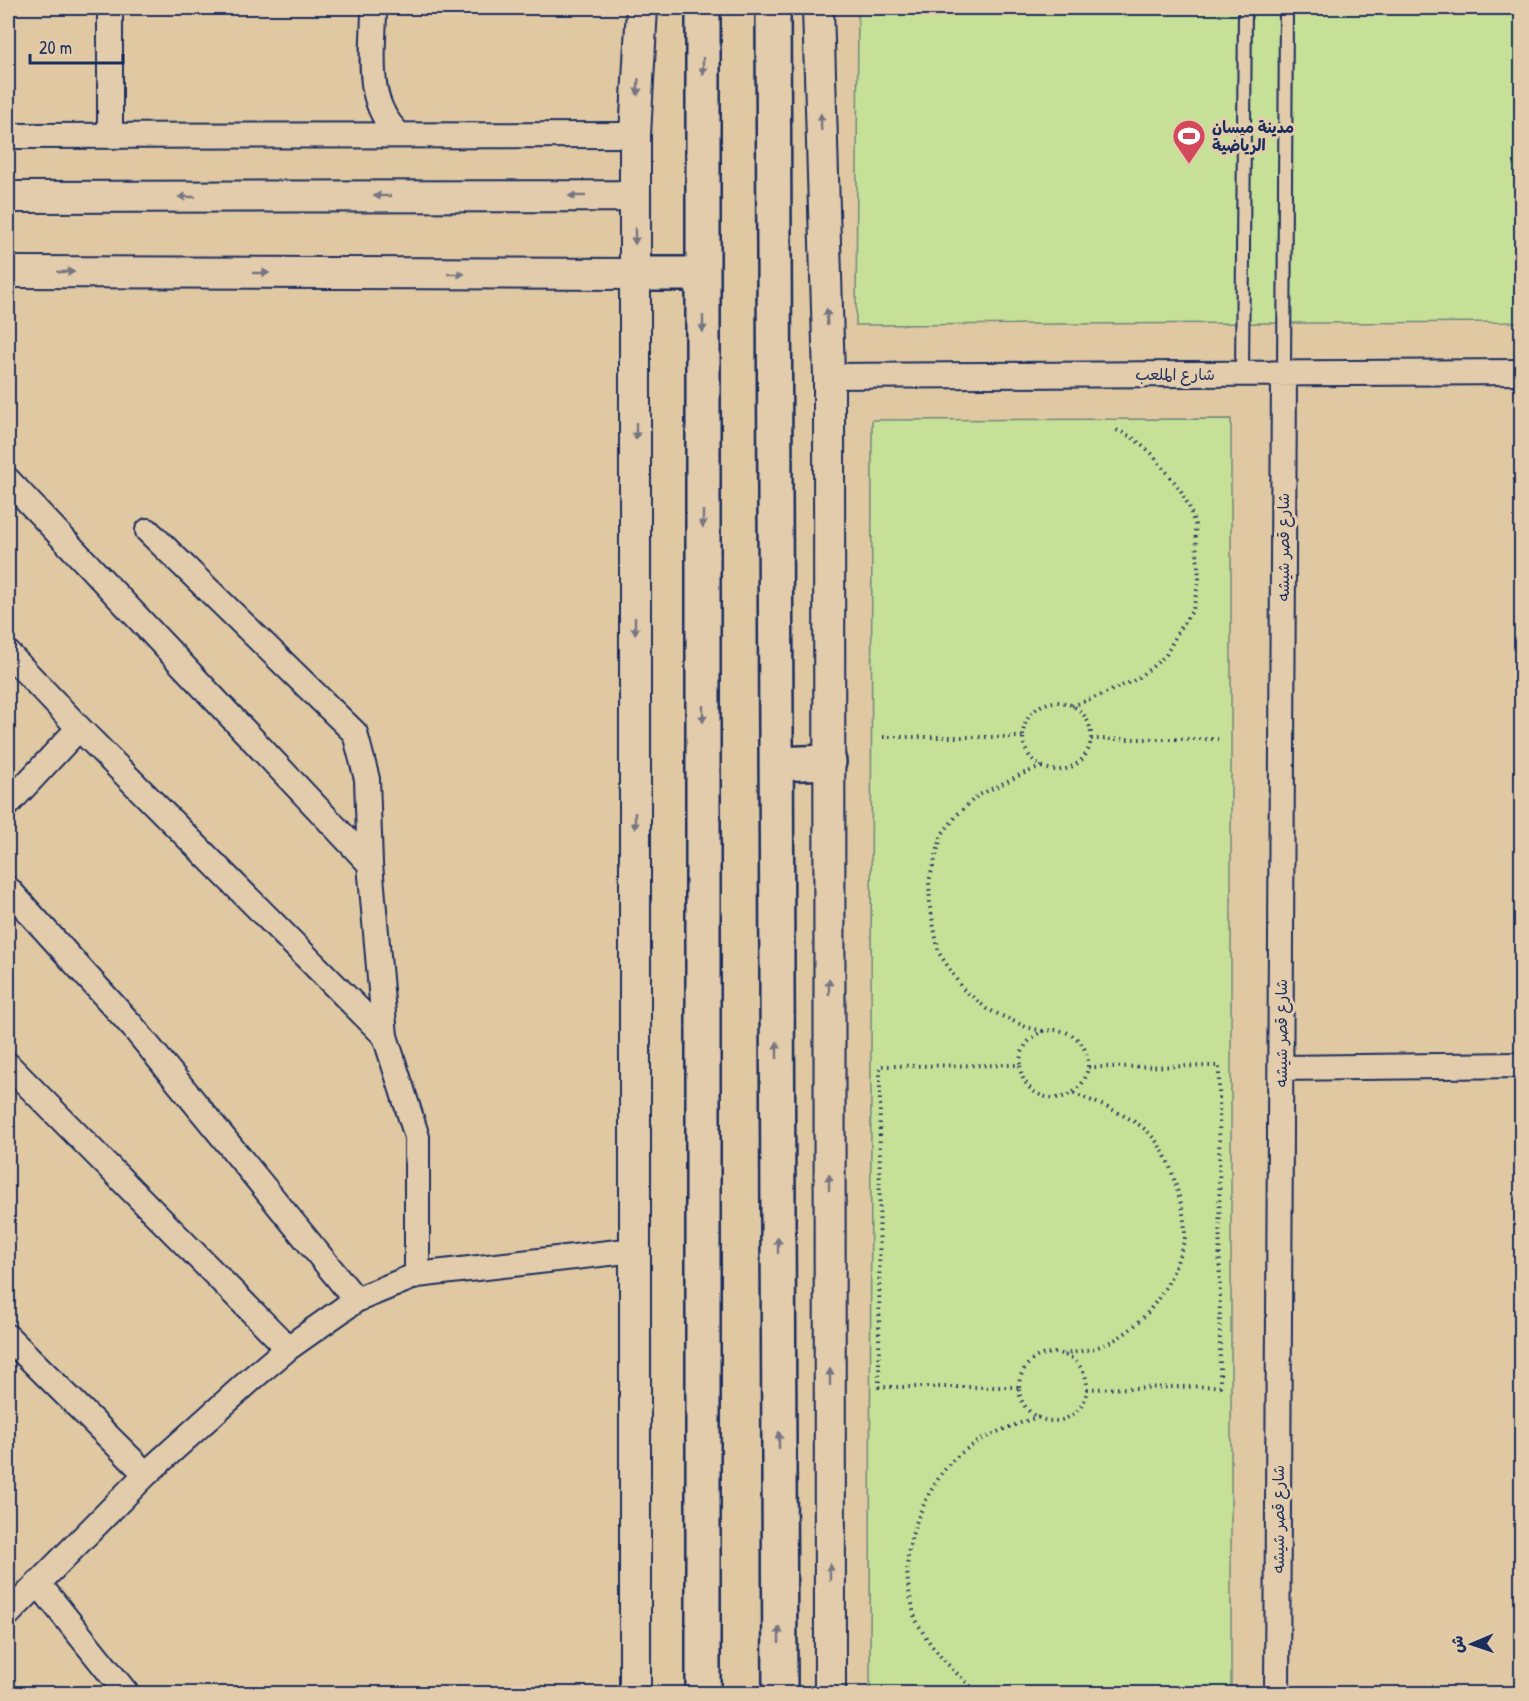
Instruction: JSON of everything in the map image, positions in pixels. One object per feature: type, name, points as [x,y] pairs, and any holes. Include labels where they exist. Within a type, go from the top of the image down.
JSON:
[{"type":"main road","points":[[703,8],[703,1694]]},
{"type":"main road","points":[[773,8],[780,1694]]},
{"type":"main road","points":[[636,274],[703,274]]},
{"type":"main road","points":[[776,764],[829,762]]},
{"type":"street","points":[[110,8],[110,136]]},
{"type":"street","points":[[374,8],[374,88],[382,114],[400,135]]},
{"type":"street","points":[[635,1694],[635,135],[642,8]]},
{"type":"street","points":[[818,8],[829,376],[830,1694]]},
{"type":"street","points":[[8,136],[635,135]]},
{"type":"street","points":[[8,197],[635,196]]},
{"type":"street","points":[[8,272],[636,274]]},
{"type":"street","name":"شارع الملعب","points":[[829,376],[1521,372]]},
{"type":"street","name":"شارع قصر شيشه","points":[[1277,1694],[1284,373]]},
{"type":"street","points":[[8,480],[370,864]]},
{"type":"street","points":[[148,531],[355,733],[367,779],[370,864],[385,1036],[417,1137],[417,1275]]},
{"type":"street","points":[[8,652],[79,728],[385,1036]]},
{"type":"street","points":[[9,801],[79,728]]},
{"type":"street","points":[[8,889],[133,1027],[356,1300]]},
{"type":"street","points":[[8,1065],[288,1348]]},
{"type":"street","points":[[1281,1068],[1521,1065]]},
{"type":"street","points":[[8,1614],[146,1474],[288,1348],[356,1300],[417,1275],[635,1250]]},
{"type":"street","points":[[8,1337],[146,1474]]},
{"type":"street","points":[[38,1584],[127,1694]]},
{"type":"lane","points":[[1242,374],[1245,8]]},
{"type":"lane","points":[[1284,373],[1286,8]]},
{"type":"path","points":[[1072,706],[1133,681],[1166,655],[1180,628],[1193,610],[1199,579],[1195,525],[1180,489],[1152,454],[1132,437],[1114,429]]},
{"type":"path","points":[[1056,702],[1067,703],[1077,708],[1085,716],[1090,728],[1091,739],[1088,751],[1081,760],[1072,768],[1060,771],[1048,770],[1029,757],[1024,747],[1023,737],[1024,726],[1029,716],[1046,703],[1056,702]]},
{"type":"path","points":[[883,737],[1023,737]]},
{"type":"path","points":[[1091,739],[1218,739]]},
{"type":"path","points":[[1042,767],[977,796],[958,814],[942,834],[929,881],[930,907],[939,953],[962,988],[987,1009],[1026,1027],[1043,1031]]},
{"type":"path","points":[[1053,1029],[1074,1036],[1088,1055],[1085,1079],[1072,1093],[1057,1098],[1046,1097],[1034,1092],[1021,1075],[1019,1065],[1026,1044],[1034,1036],[1053,1029]]},
{"type":"path","points":[[1018,1387],[879,1387],[880,1066],[1019,1065]]},
{"type":"path","points":[[1087,1389],[1220,1386],[1219,1066],[1088,1067]]},
{"type":"path","points":[[1063,1354],[1083,1352],[1114,1340],[1147,1314],[1178,1262],[1185,1237],[1182,1205],[1172,1173],[1149,1134],[1131,1120],[1072,1093]]},
{"type":"path","points":[[1052,1352],[1073,1358],[1081,1367],[1086,1378],[1087,1389],[1084,1401],[1077,1411],[1068,1418],[1056,1421],[1044,1420],[1025,1408],[1018,1387],[1025,1366],[1041,1354],[1052,1352]]},
{"type":"path","points":[[980,1694],[957,1675],[936,1652],[916,1620],[907,1586],[908,1547],[919,1514],[938,1478],[958,1455],[991,1434],[1038,1417]]},
{"type":"green space","name":"مدينة ميسان الرياضية","points":[[858,8],[1521,8],[1521,322],[856,325]]},
{"type":"green space","points":[[1231,419],[1231,1693],[870,1693],[872,420]]},
{"type":"place","name":"مدينة ميسان الرياضية","points":[[1189,165]]}]
